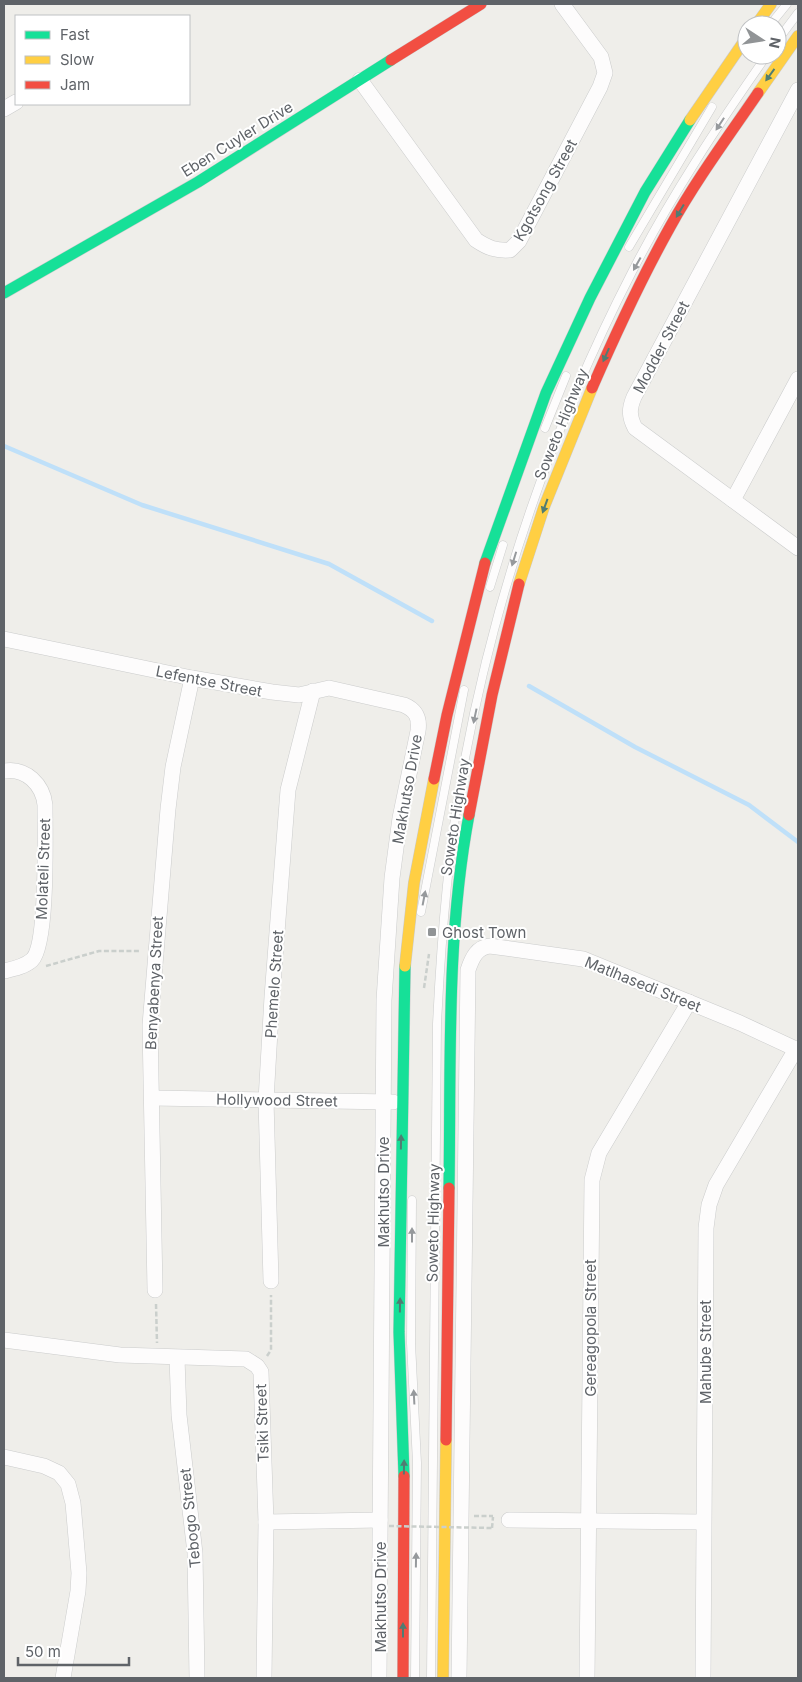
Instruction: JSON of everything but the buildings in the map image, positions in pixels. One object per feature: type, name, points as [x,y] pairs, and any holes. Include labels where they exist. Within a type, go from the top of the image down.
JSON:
[{"type":"main road","name":"Eben Cuyler Drive","points":[[4,292],[190,186],[481,4]]},
{"type":"main road","points":[[764,15],[772,4]]},
{"type":"main road","name":"Soweto Highway","points":[[443,1678],[452,980],[461,874],[492,695],[521,575],[541,515],[580,413],[613,340],[670,227],[702,174],[798,36]]},
{"type":"main road","name":"Soweto Highway","points":[[403,1678],[404,1455],[399,1332],[404,974],[414,883],[447,715],[464,640],[501,515],[546,393],[594,289],[644,192],[737,52]]},
{"type":"street","name":"Kgotsong Street","points":[[360,80],[476,240],[494,250],[510,250],[519,241],[600,87],[605,73],[601,57],[562,4]]},
{"type":"street","name":"Modder Street","points":[[798,90],[630,407],[630,418],[635,428],[798,548]]},
{"type":"street","points":[[4,109],[15,103]]},
{"type":"street","points":[[733,500],[798,380]]},
{"type":"street","name":"Lefentse Street","points":[[4,639],[192,678],[272,692],[299,695],[329,688],[400,703],[414,710]]},
{"type":"street","name":"Benyabenya Street","points":[[155,1290],[150,1025],[155,951],[174,768],[192,678]]},
{"type":"street","name":"Phemelo Street","points":[[271,1281],[266,1100],[272,997],[288,790],[313,691]]},
{"type":"street","name":"Makhutso Drive","points":[[379,1678],[385,1523],[384,1000],[392,887],[400,818],[419,725],[414,710]]},
{"type":"street","name":"Molateli Street","points":[[4,771],[20,773],[29,777],[44,794],[42,923],[39,950],[33,960]]},
{"type":"street","name":"Matlhasedi Street","points":[[459,1678],[468,970],[475,954],[481,949],[490,946],[573,956],[767,1034],[797,1049]]},
{"type":"street","points":[[4,971],[23,966],[33,960]]},
{"type":"street","name":"Gereagopola Street","points":[[587,1678],[592,1180],[599,1154],[688,1002]]},
{"type":"street","name":"Mahube Street","points":[[703,1678],[706,1228],[709,1205],[716,1184],[797,1049]]},
{"type":"street","name":"Hollywood Street","points":[[152,1098],[402,1102]]},
{"type":"street","name":"Tsiki Street","points":[[4,1340],[93,1353],[177,1358],[246,1359],[259,1369],[266,1522],[264,1678]]},
{"type":"street","name":"Tebogo Street","points":[[177,1358],[179,1415],[195,1553],[197,1678]]},
{"type":"street","points":[[4,1457],[44,1466],[59,1473],[68,1484],[78,1547],[79,1574],[78,1591],[63,1678]]},
{"type":"street","points":[[509,1520],[703,1522]]},
{"type":"street","points":[[266,1522],[385,1523]]},
{"type":"lane","points":[[778,15],[787,4]]},
{"type":"lane","points":[[787,28],[798,13]]},
{"type":"lane","name":"Soweto Highway","points":[[431,1678],[438,1024],[441,948],[461,780],[490,646],[514,560],[542,478],[574,396],[632,272],[664,214],[705,147],[760,65]]},
{"type":"lane","points":[[625,254],[714,103]]},
{"type":"lane","name":"Soweto Highway","points":[[541,437],[570,366]]},
{"type":"lane","name":"Soweto Highway","points":[[517,499],[524,482]]},
{"type":"lane","points":[[488,594],[506,534]]},
{"type":"lane","name":"Soweto Highway","points":[[420,917],[466,683]]},
{"type":"lane","name":"Soweto Highway","points":[[412,1187],[411,1343],[417,1463],[415,1678]]},
{"type":"path","points":[[33,960],[43,966],[99,951],[155,951]]},
{"type":"path","points":[[259,1369],[271,1350],[271,1281]]},
{"type":"path","points":[[155,1290],[157,1357]]},
{"type":"path","points":[[485,1516],[493,1516]]},
{"type":"path","points":[[385,1523],[492,1528]]},
{"type":"waterway","points":[[4,446],[142,505],[329,564],[432,621]]},
{"type":"waterway","points":[[529,686],[635,747],[749,805],[798,842]]},
{"type":"traffic: fast","points":[[4,293],[198,182],[391,60]]},
{"type":"traffic: fast","points":[[485,563],[546,393],[590,298],[645,192],[690,120]]},
{"type":"traffic: fast","points":[[449,1188],[453,954],[456,907],[469,815]]},
{"type":"traffic: fast","points":[[404,1476],[399,1332],[405,966]]},
{"type":"traffic: slow","points":[[763,15],[771,4]]},
{"type":"traffic: slow","points":[[758,93],[798,36]]},
{"type":"traffic: slow","points":[[690,120],[737,52]]},
{"type":"traffic: slow","points":[[519,584],[544,507],[592,388]]},
{"type":"traffic: slow","points":[[405,966],[414,883],[434,779]]},
{"type":"traffic: slow","points":[[443,1678],[446,1440]]},
{"type":"traffic: jam","points":[[391,60],[481,4]]},
{"type":"traffic: jam","points":[[592,388],[629,306],[670,227],[701,176],[758,93]]},
{"type":"traffic: jam","points":[[434,779],[447,715],[485,563]]},
{"type":"traffic: jam","points":[[469,815],[492,695],[519,584]]},
{"type":"traffic: jam","points":[[446,1440],[449,1188]]},
{"type":"traffic: jam","points":[[403,1678],[404,1476]]},
{"type":"place","name":"Ghost Town","points":[[432,932]]}]
